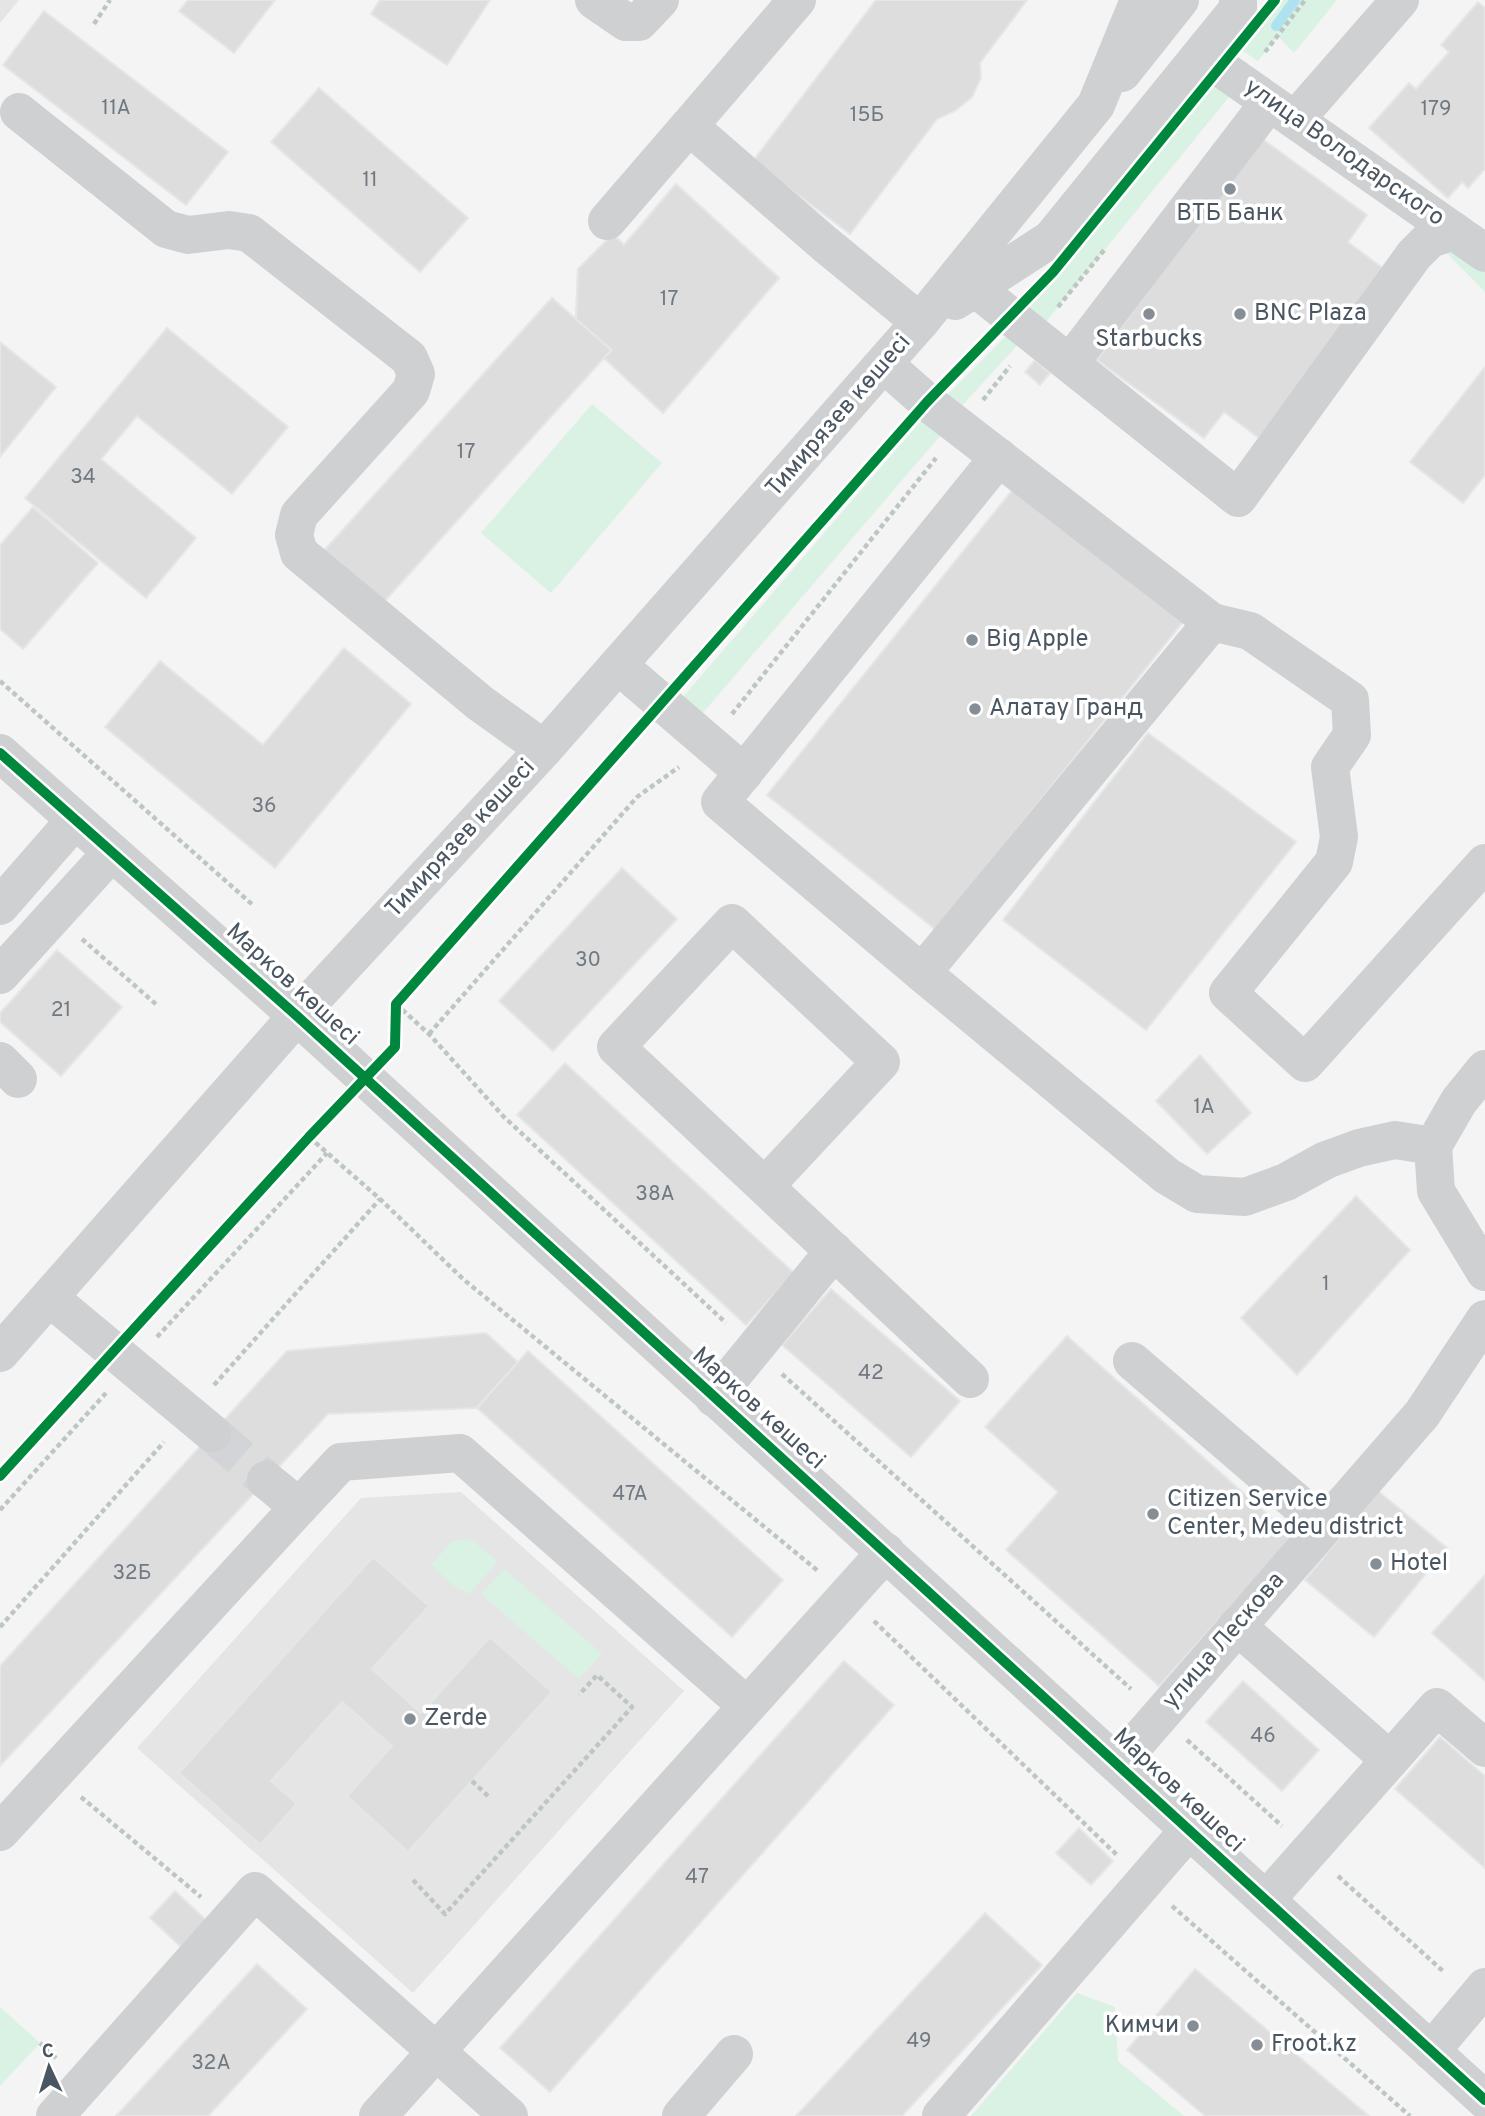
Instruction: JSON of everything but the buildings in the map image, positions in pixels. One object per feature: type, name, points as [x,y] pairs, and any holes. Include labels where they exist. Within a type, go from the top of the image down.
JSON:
[{"type":"street","points":[[594,0],[626,22],[639,22],[660,0]]},
{"type":"street","points":[[607,221],[797,0]]},
{"type":"street","name":"Тимирязев көшесі","points":[[0,1353],[297,1016],[544,748],[920,323],[1096,105],[1139,0]]},
{"type":"street","points":[[1096,105],[1180,0]]},
{"type":"street","name":"Тимирязев көшесі","points":[[920,323],[1051,239],[1238,9],[1238,0]]},
{"type":"street","points":[[1295,120],[1400,0]]},
{"type":"street","name":"улица Володарского","points":[[1202,55],[1257,105],[1295,120],[1440,237],[1485,253]]},
{"type":"street","points":[[975,288],[1238,498],[1406,265],[1440,237],[1257,105],[1070,363]]},
{"type":"street","points":[[19,112],[166,229],[188,234],[229,230],[249,233],[409,358],[416,374],[411,391],[299,515],[294,535],[299,553],[480,703],[544,748]]},
{"type":"street","points":[[689,126],[920,323]]},
{"type":"street","points":[[884,365],[927,402],[1212,622],[1250,632],[1350,700],[1352,735],[1330,767],[1339,837],[1334,862],[1228,993],[1305,1063],[1485,863]]},
{"type":"street","points":[[999,457],[720,802],[1167,1176],[1197,1194],[1245,1196],[1286,1182],[1326,1160],[1359,1148],[1395,1140],[1433,1146]]},
{"type":"street","points":[[922,973],[1212,622]]},
{"type":"street","points":[[618,665],[744,773]]},
{"type":"street","name":"Марков көшесі","points":[[0,753],[297,1016],[1485,2101]]},
{"type":"street","points":[[0,906],[75,820]]},
{"type":"street","points":[[0,975],[112,852]]},
{"type":"street","points":[[765,1186],[881,1062],[732,923],[616,1047],[970,1379]]},
{"type":"street","points":[[1485,1069],[1459,1101],[1433,1146],[1436,1191],[1485,1272]]},
{"type":"street","points":[[714,1398],[834,1251]]},
{"type":"street","points":[[50,1298],[212,1433]]},
{"type":"street","name":"улица Лескова","points":[[1118,1764],[1422,1414],[1485,1320]]},
{"type":"street","points":[[1132,1361],[1324,1525]]},
{"type":"street","points":[[0,1832],[341,1462],[460,1452],[747,1706]]},
{"type":"street","points":[[266,1480],[299,1507]]},
{"type":"street","points":[[378,2116],[886,1552]]},
{"type":"street","points":[[1237,1626],[1390,1760]]},
{"type":"street","points":[[1266,1900],[1437,1707],[1485,1748]]},
{"type":"street","points":[[940,2116],[1189,1829]]},
{"type":"street","points":[[55,2116],[255,1891],[509,2116]]},
{"type":"street","points":[[1431,2051],[1480,1993]]},
{"type":"street","points":[[681,2116],[734,2054]]},
{"type":"path","points":[[93,24],[110,0]]},
{"type":"path","points":[[732,715],[941,452]]},
{"type":"path","points":[[0,681],[254,906]]},
{"type":"path","points":[[429,1034],[637,797],[688,761]]},
{"type":"path","points":[[405,993],[396,1009],[429,1034],[504,1117],[754,1349],[1310,1851],[1480,1993]]},
{"type":"path","points":[[300,1147],[318,1127]]},
{"type":"path","points":[[309,1137],[380,1199],[463,1279],[848,1595],[1144,1882],[1410,2116]]},
{"type":"path","points":[[0,1510],[327,1153]]},
{"type":"path","points":[[413,1880],[445,1914],[632,1707],[597,1675],[579,1695]]},
{"type":"path","points":[[53,1774],[229,1920]]},
{"type":"path","points":[[472,1781],[488,1796]]},
{"type":"shaded area","points":[[0,0],[19,0],[0,23]]},
{"type":"shaded area","name":"Zerde","points":[[461,1492],[684,1691],[413,1993],[137,1748],[361,1498]]},
{"type":"green space","points":[[1275,0],[1337,0],[1294,53],[1278,36],[1258,61],[1238,48]]},
{"type":"green space","points":[[1213,77],[1233,92],[1045,323],[1021,305],[1069,253]]},
{"type":"green space","points":[[1437,243],[1485,259],[1485,292]]},
{"type":"green space","points":[[1012,330],[1022,340],[959,409],[946,396]]},
{"type":"green space","points":[[592,404],[662,463],[551,593],[481,533]]},
{"type":"green space","points":[[926,415],[945,430],[702,714],[682,698]]},
{"type":"green space","points":[[471,1539],[498,1562],[469,1594],[454,1586],[431,1565],[452,1541]]},
{"type":"green space","points":[[504,1569],[602,1654],[579,1679],[481,1594]]},
{"type":"green space","points":[[1077,1993],[1115,2007],[1118,2061],[1184,2116],[971,2116]]},
{"type":"green space","points":[[0,2007],[40,2043],[0,2086]]},
{"type":"waterway","points":[[1276,26],[1295,0]]},
{"type":"tunnel","points":[[212,1433],[266,1480]]},
{"type":"cycle path","points":[[0,1476],[309,1137],[395,1047],[396,1004],[927,402],[1053,272],[1275,0]]},
{"type":"cycle path","points":[[0,753],[297,1016],[1485,2100]]},
{"type":"place","name":"ВТБ Банк","points":[[1230,189]]},
{"type":"place","name":"Starbucks","points":[[1149,314]]},
{"type":"place","name":"BNC Plaza","points":[[1240,314]]},
{"type":"place","name":"Big Apple","points":[[972,640]]},
{"type":"place","name":"Алатау Гранд","points":[[975,709]]},
{"type":"place","name":"Citizen Service Center, Medeu district","points":[[1153,1514]]},
{"type":"place","name":"Hotel","points":[[1376,1564]]},
{"type":"place","name":"Zerde","points":[[410,1719]]},
{"type":"place","name":"Кимчи","points":[[1193,2026]]},
{"type":"place","name":"Froot.kz","points":[[1257,2045]]}]
